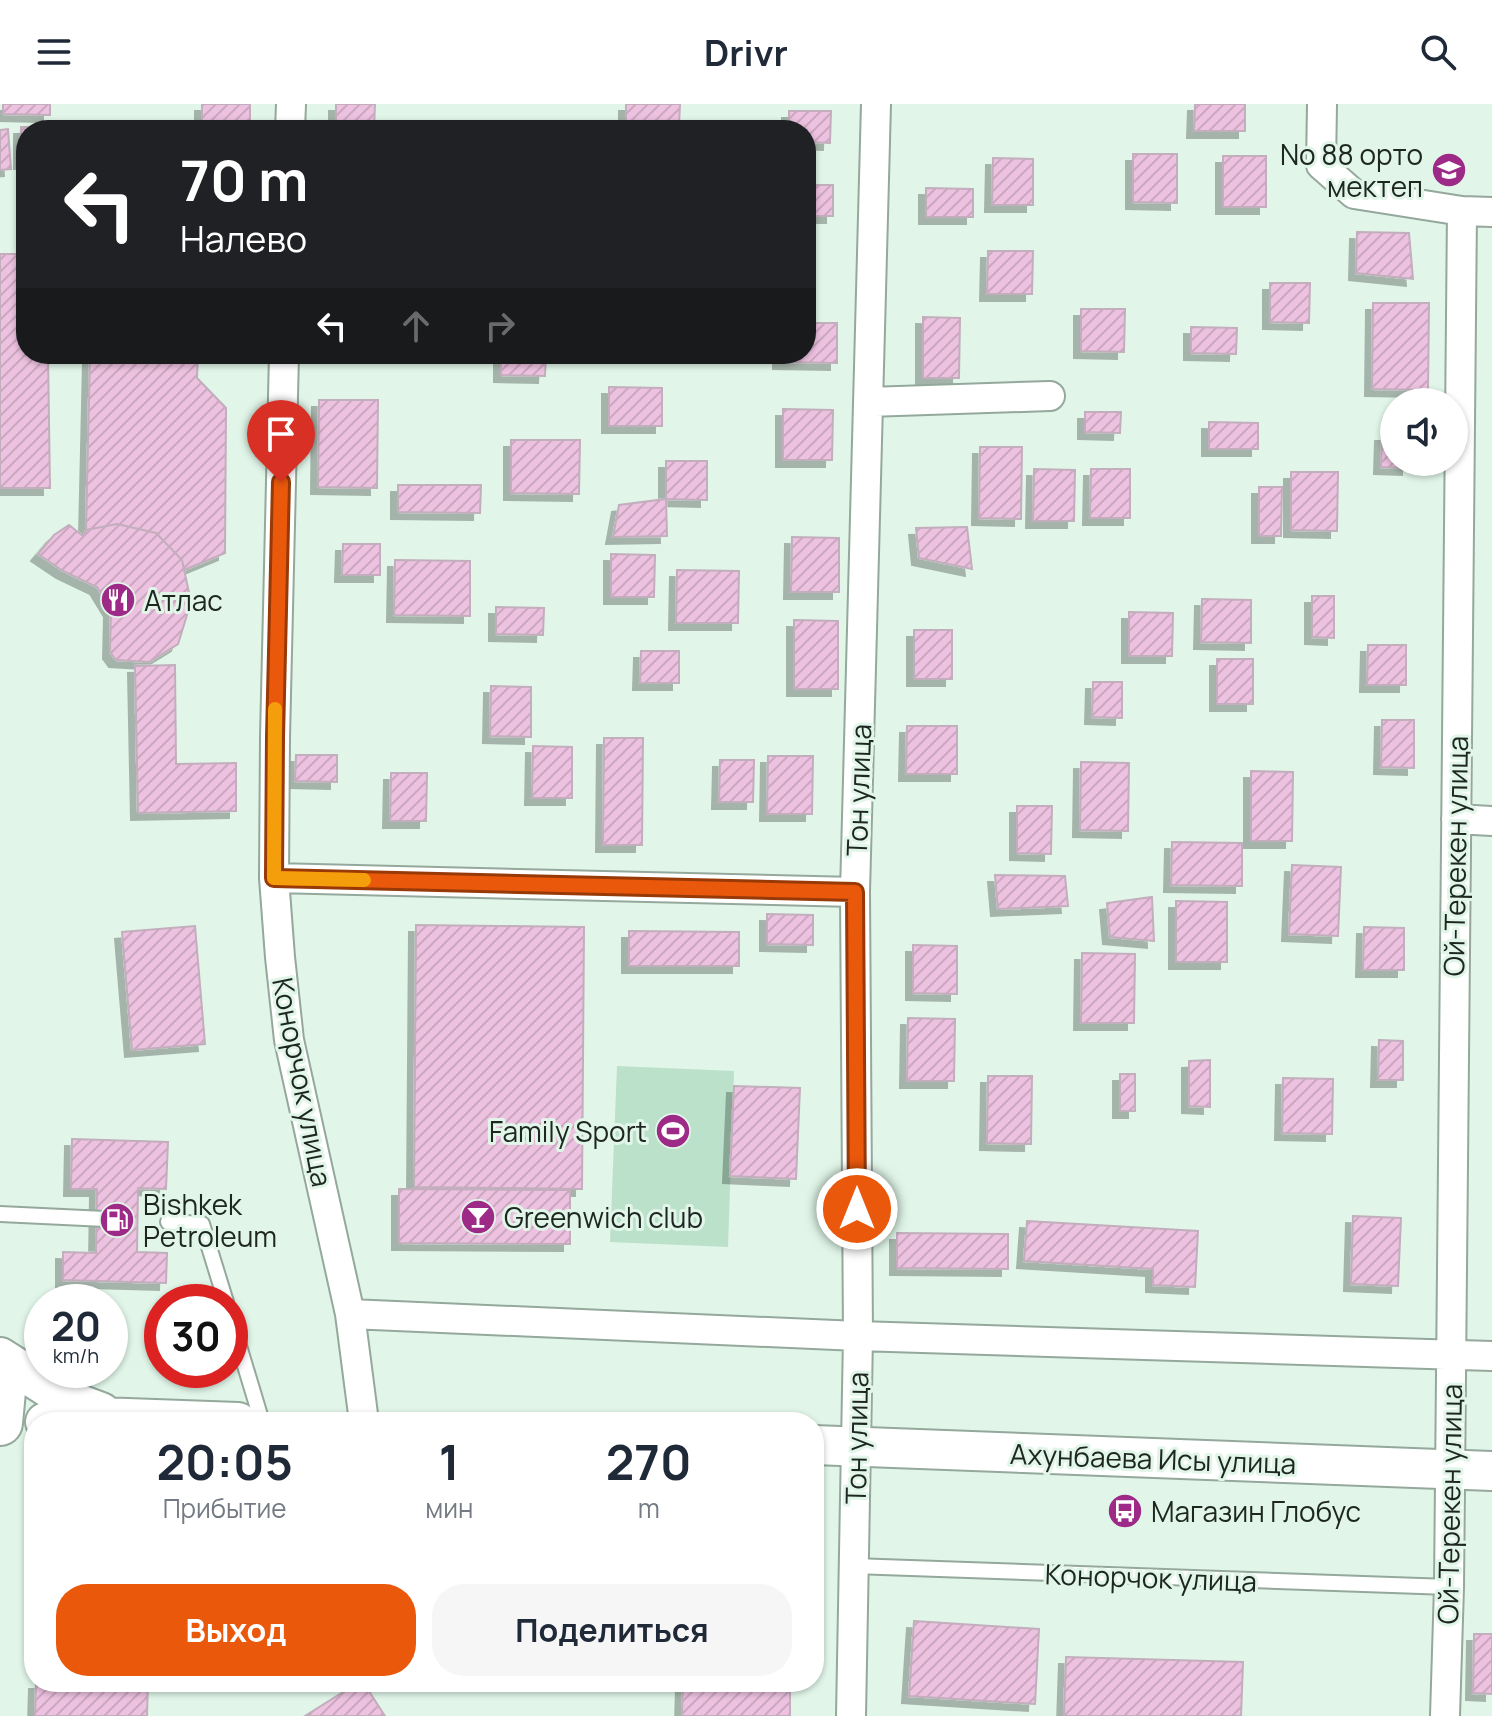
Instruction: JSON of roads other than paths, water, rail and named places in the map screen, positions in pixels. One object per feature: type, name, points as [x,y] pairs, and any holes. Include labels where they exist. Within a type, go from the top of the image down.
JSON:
[{"type":"main road","points":[[0,1357],[66,1399],[101,1412]]},
{"type":"main road","points":[[0,1377],[3,1391],[0,1423]]},
{"type":"main road","points":[[0,1438],[24,1429]]},
{"type":"main road","name":"Ахунбаева Исы улица","points":[[824,1445],[1492,1471]]},
{"type":"street","name":"Тон улица","points":[[851,1716],[858,1336],[855,892],[876,104]]},
{"type":"street","points":[[1322,104],[1321,165],[1354,194],[1462,211],[1492,212]]},
{"type":"street","name":"Ой-Терекен улица","points":[[1445,1716],[1449,1587],[1462,211]]},
{"type":"street","name":"Конорчок улица","points":[[284,364],[274,878],[289,1040],[350,1314],[363,1412]]},
{"type":"street","points":[[868,402],[1050,396]]},
{"type":"street","points":[[1456,819],[1492,821]]},
{"type":"street","points":[[274,878],[855,892]]},
{"type":"street","points":[[350,1314],[858,1336],[1492,1356]]},
{"type":"lane","points":[[0,1214],[126,1220]]},
{"type":"lane","points":[[168,1222],[202,1224],[220,1284]]},
{"type":"lane","points":[[248,1376],[259,1412]]},
{"type":"lane","name":"Конорчок улица","points":[[853,1566],[1449,1587]]},
{"type":"place","name":"No 88 орто мектеп","points":[[1449,170]]},
{"type":"place","name":"Атлас","points":[[118,600]]},
{"type":"place","name":"Family Sport","points":[[673,1131]]},
{"type":"place","name":"Greenwich club","points":[[478,1217]]},
{"type":"place","name":"Bishkek Petroleum","points":[[117,1220]]},
{"type":"place","name":"Магазин Глобус","points":[[1125,1511]]}]
